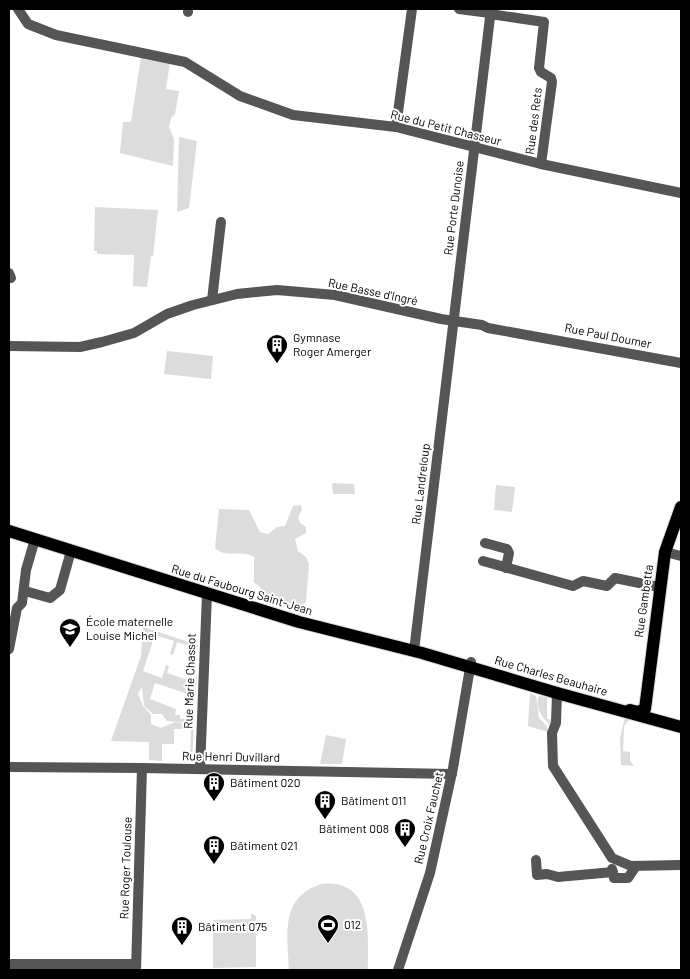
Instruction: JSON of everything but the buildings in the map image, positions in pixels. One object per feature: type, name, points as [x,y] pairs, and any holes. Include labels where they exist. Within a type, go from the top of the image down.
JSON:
[{"type":"main road","name":"Rue Gambetta","points":[[640,711],[665,552],[681,507]]},
{"type":"main road","name":"Rue du Faubourg Saint-Jean","points":[[9,531],[299,622],[414,651],[472,669]]},
{"type":"main road","points":[[472,669],[674,720]]},
{"type":"main road","name":"Rue Charles Beauhaire","points":[[472,669],[557,693],[640,711]]},
{"type":"main road","points":[[557,693],[571,694],[640,711]]},
{"type":"street","name":"Rue du Petit Chasseur","points":[[18,9],[28,24],[56,35],[185,62],[240,96],[293,115],[396,127],[541,164],[681,193]]},
{"type":"street","points":[[396,127],[412,9]]},
{"type":"street","points":[[459,9],[490,12]]},
{"type":"street","name":"Rue Porte Dunoise","points":[[453,320],[490,12]]},
{"type":"street","name":"Rue des Rets","points":[[490,12],[544,22],[539,68],[552,82],[541,164]]},
{"type":"street","points":[[212,300],[221,222]]},
{"type":"street","name":"Rue Basse d'Ingré","points":[[9,346],[80,347],[134,333],[167,314],[212,300],[254,293],[296,291],[335,295],[531,335]]},
{"type":"street","name":"Rue Landreloup","points":[[414,651],[453,320]]},
{"type":"street","name":"Rue Paul Doumer","points":[[531,335],[681,363]]},
{"type":"street","points":[[9,650],[17,608],[22,603],[25,591],[26,570],[35,540]]},
{"type":"street","points":[[485,543],[507,549],[509,553],[506,568]]},
{"type":"street","points":[[25,591],[50,598],[60,590],[72,551]]},
{"type":"street","points":[[665,552],[681,556]]},
{"type":"street","points":[[483,562],[573,586],[583,581],[607,586],[615,578],[659,587]]},
{"type":"street","name":"Rue Marie Chassot","points":[[200,769],[207,594]]},
{"type":"street","name":"Rue Croix Fauchet","points":[[398,970],[430,873],[452,774],[472,669]]},
{"type":"street","points":[[557,693],[556,723],[552,733],[553,766],[612,858],[614,878],[628,878],[636,866]]},
{"type":"street","name":"Rue Henri Duvillard","points":[[9,767],[452,774]]},
{"type":"street","name":"Rue Roger Toulouse","points":[[136,967],[142,768]]},
{"type":"street","points":[[612,858],[636,866],[681,865]]},
{"type":"street","points":[[536,860],[536,875],[558,876],[590,872],[612,872]]},
{"type":"street","points":[[9,964],[136,967]]},
{"type":"shaded area","points":[[141,57],[170,62],[166,89],[179,91],[175,114],[171,118],[169,127],[174,139],[173,166],[120,153],[123,122],[131,122]]},
{"type":"shaded area","points":[[179,137],[197,141],[189,208],[177,212]]},
{"type":"shaded area","points":[[95,207],[158,210],[153,256],[151,256],[147,287],[133,286],[134,255],[97,254],[97,251],[94,251]]},
{"type":"shaded area","points":[[167,351],[213,356],[211,379],[164,374]]},
{"type":"shaded area","points":[[332,484],[354,484],[355,494],[333,494]]},
{"type":"shaded area","points":[[496,485],[515,487],[512,512],[494,510]]},
{"type":"shaded area","points":[[301,505],[302,510],[298,517],[300,523],[306,527],[306,533],[295,539],[298,551],[306,557],[309,564],[306,601],[300,605],[279,605],[269,601],[260,587],[254,583],[254,557],[244,554],[224,553],[215,548],[219,509],[249,510],[260,532],[268,534],[277,527],[285,526],[293,506]]},
{"type":"shaded area","points":[[143,627],[198,645],[198,649],[177,642],[173,655],[170,654],[174,641],[155,635],[143,671],[162,678],[166,665],[169,666],[167,673],[194,682],[197,675],[195,699],[192,699],[191,695],[155,683],[150,699],[176,709],[175,715],[180,715],[180,719],[194,718],[194,723],[167,721],[162,714],[153,714],[144,706],[142,687],[138,694],[143,706],[151,715],[151,724],[161,728],[175,722],[194,725],[192,761],[190,761],[191,729],[174,729],[174,744],[162,744],[162,761],[149,760],[149,742],[111,741],[141,656]]},
{"type":"shaded area","points":[[530,693],[536,696],[539,718],[547,726],[548,732],[528,726]]},
{"type":"shaded area","points":[[539,696],[547,697],[547,719],[553,720],[551,726],[538,708]]},
{"type":"shaded area","points":[[625,717],[629,720],[624,726],[623,751],[630,752],[630,761],[634,766],[621,765],[620,738]]},
{"type":"shaded area","points":[[326,735],[346,739],[342,764],[320,764]]},
{"type":"shaded area","name":"012","points":[[321,884],[338,885],[351,890],[359,900],[367,926],[368,970],[289,970],[288,931],[292,908],[298,898],[308,890]]},
{"type":"shaded area","points":[[251,913],[256,916],[256,967],[213,968],[213,920],[251,919]]},
{"type":"place","name":"Gymnase Roger Amerger","points":[[277,364]]},
{"type":"place","name":"École maternelle Louise Michel","points":[[70,648]]},
{"type":"place","name":"Bâtiment 020","points":[[214,802]]},
{"type":"place","name":"Bâtiment 011","points":[[325,820]]},
{"type":"place","name":"Bâtiment 008","points":[[405,848]]},
{"type":"place","name":"Bâtiment 021","points":[[214,865]]},
{"type":"place","name":"012","points":[[328,944]]},
{"type":"place","name":"Bâtiment 075","points":[[182,946]]}]
